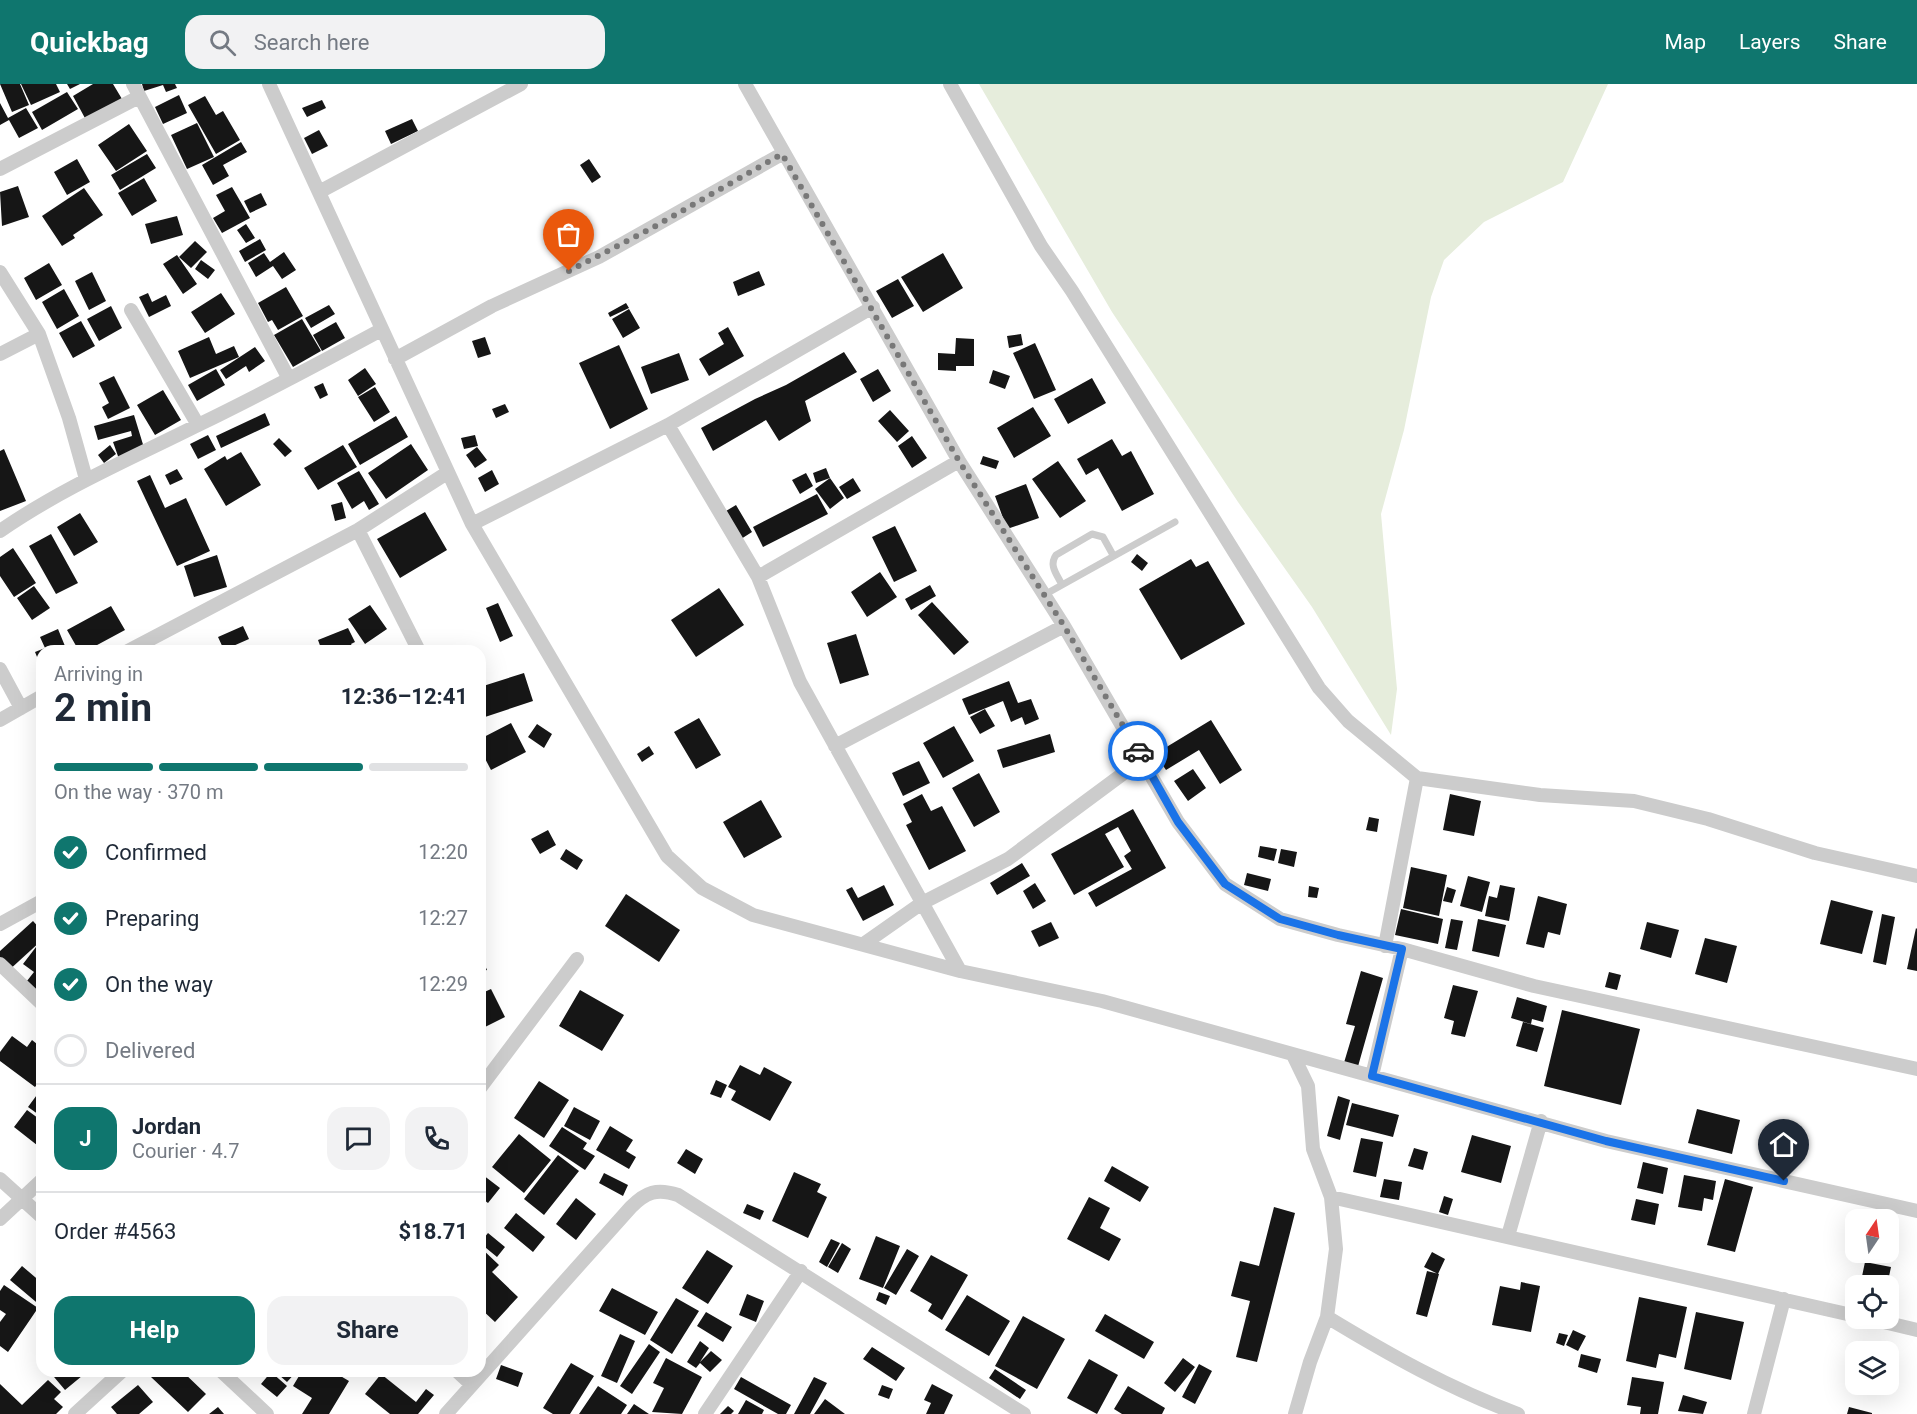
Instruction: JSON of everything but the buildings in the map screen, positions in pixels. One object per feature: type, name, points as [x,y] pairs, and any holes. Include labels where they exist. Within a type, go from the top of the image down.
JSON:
[{"type":"street","points":[[133,84],[289,379]]},
{"type":"street","points":[[269,84],[472,524],[667,856],[702,888],[753,915],[866,944],[960,972],[1102,1001],[1606,1141],[1917,1211]]},
{"type":"street","points":[[318,192],[521,84]]},
{"type":"street","points":[[745,84],[782,154],[873,307],[959,461],[1064,626],[1178,822],[1225,884],[1280,919],[1402,949],[1534,986],[1917,1069]]},
{"type":"street","points":[[950,84],[1041,246],[1319,688],[1348,721],[1417,778],[1540,795],[1634,801],[1708,819],[1815,853],[1917,876]]},
{"type":"street","points":[[0,169],[139,97]]},
{"type":"street","points":[[394,359],[492,306],[598,257],[782,154]]},
{"type":"street","points":[[0,272],[39,334],[69,418],[86,479]]},
{"type":"street","points":[[472,524],[668,425],[873,307]]},
{"type":"street","points":[[131,310],[198,425]]},
{"type":"street","points":[[0,531],[37,506],[86,479],[198,425],[381,330]]},
{"type":"street","points":[[0,354],[39,334]]},
{"type":"street","points":[[668,425],[758,577],[800,682],[960,972]]},
{"type":"street","points":[[758,577],[959,461]]},
{"type":"street","points":[[139,645],[358,530],[447,472]]},
{"type":"street","points":[[358,530],[416,645]]},
{"type":"street","points":[[835,746],[1064,626]]},
{"type":"street","points":[[0,669],[21,708]]},
{"type":"street","points":[[0,720],[36,699]]},
{"type":"street","points":[[866,944],[922,903],[1008,860],[1143,759]]},
{"type":"street","points":[[1385,946],[1417,778]]},
{"type":"street","points":[[0,924],[36,904]]},
{"type":"street","points":[[1372,1076],[1402,949]]},
{"type":"street","points":[[486,1080],[577,959]]},
{"type":"street","points":[[0,964],[36,998]]},
{"type":"street","points":[[1293,1055],[1308,1086],[1313,1149],[1331,1197],[1336,1249],[1327,1317],[1310,1362],[1295,1414]]},
{"type":"street","points":[[1508,1236],[1541,1122]]},
{"type":"street","points":[[0,1179],[36,1212]]},
{"type":"street","points":[[0,1219],[36,1186]]},
{"type":"street","points":[[486,1367],[643,1196],[661,1190],[678,1195],[1024,1414]]},
{"type":"street","points":[[1331,1197],[1845,1313]]},
{"type":"street","points":[[705,1414],[801,1271]]},
{"type":"street","points":[[1754,1414],[1784,1299]]},
{"type":"street","points":[[1327,1317],[1416,1368],[1482,1401],[1518,1414]]},
{"type":"street","points":[[1899,1326],[1917,1330]]},
{"type":"street","points":[[75,1414],[115,1377]]},
{"type":"street","points":[[227,1377],[267,1414]]},
{"type":"street","points":[[464,1377],[471,1383]]},
{"type":"street","points":[[455,1411],[477,1377]]},
{"type":"lane","points":[[1044,595],[1175,522]]},
{"type":"lane","points":[[1061,584],[1052,565],[1053,559],[1092,534],[1103,537],[1113,555]]},
{"type":"green space","points":[[979,84],[1608,84],[1563,182],[1484,222],[1444,260],[1431,297],[1404,430],[1381,514],[1397,689],[1391,735],[1312,607],[1238,502],[1112,312]]},
{"type":"way so far","points":[[569,271],[652,228],[782,154],[864,291],[959,461],[1064,626],[1138,751]]},
{"type":"route","points":[[1138,751],[1178,822],[1225,884],[1280,919],[1402,949],[1372,1076],[1606,1141],[1784,1181]]}]
